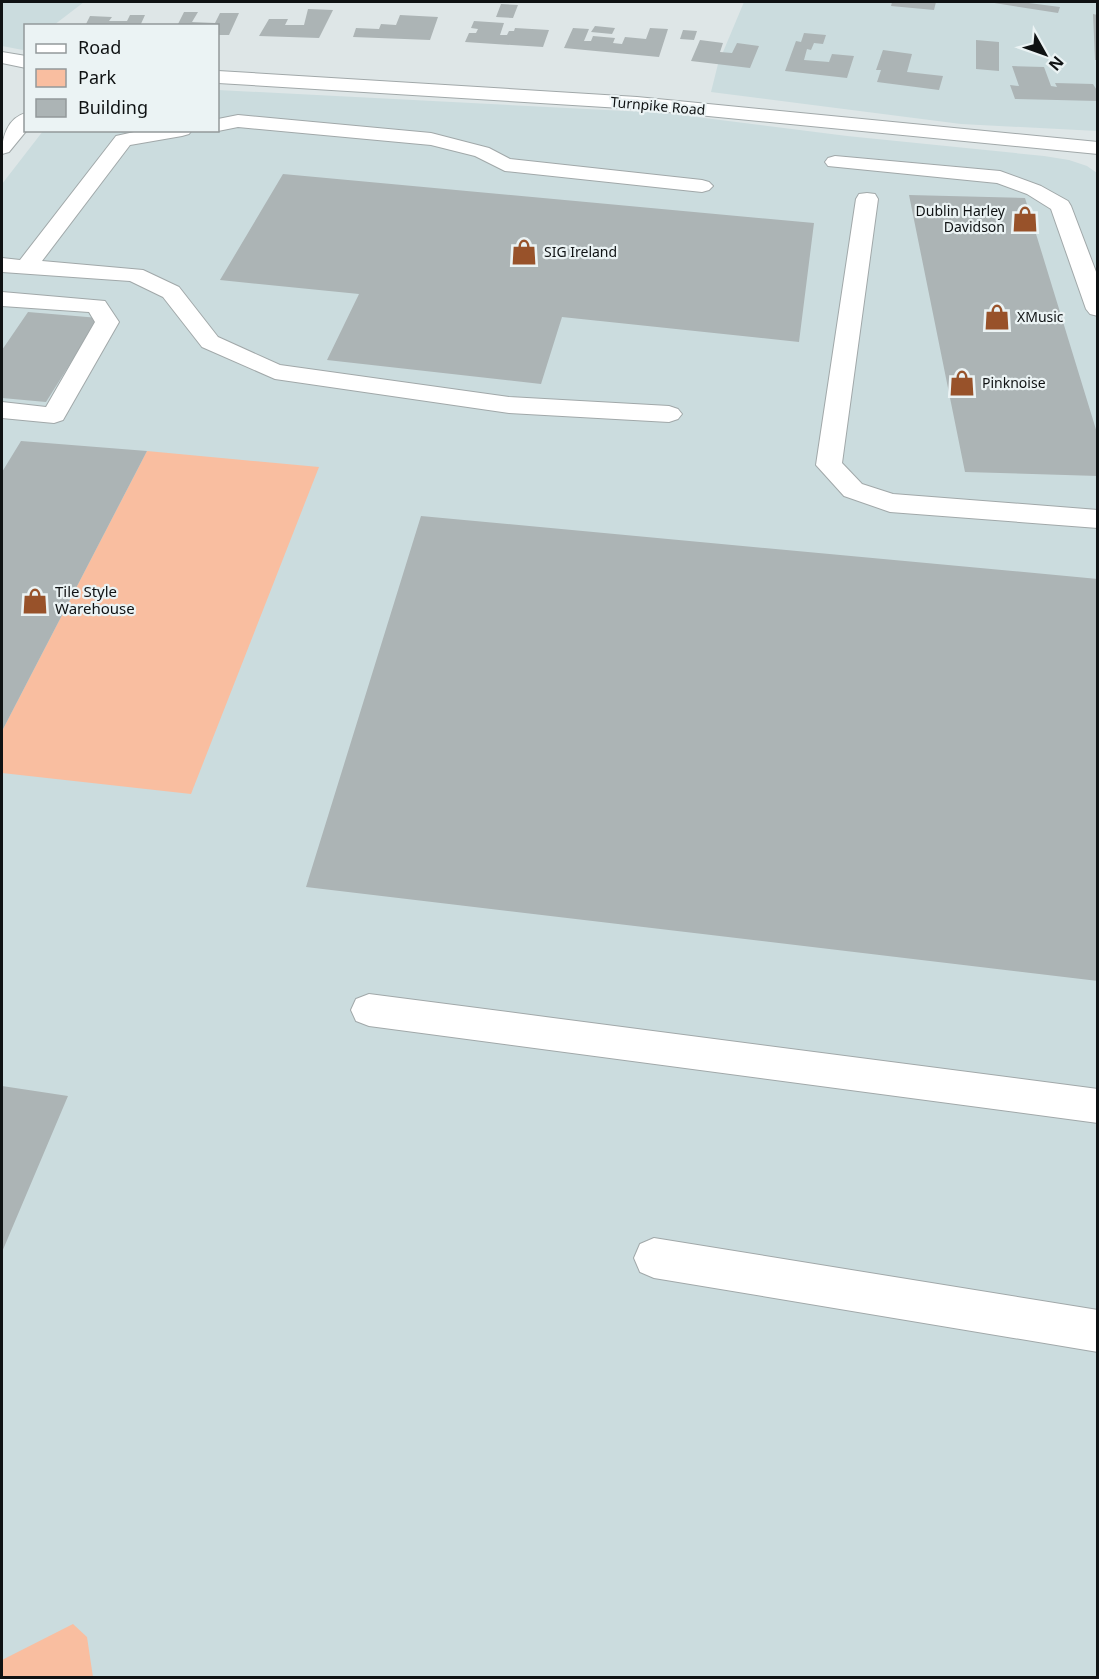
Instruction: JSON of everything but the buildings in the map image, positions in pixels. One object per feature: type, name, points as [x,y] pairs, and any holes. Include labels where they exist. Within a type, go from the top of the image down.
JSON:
[{"type":"street","points":[[2,58],[24,62]]},
{"type":"street","name":"Turnpike Road","points":[[219,76],[637,103],[1098,148]]},
{"type":"street","points":[[2,148],[24,121]]},
{"type":"street","points":[[219,125],[238,121],[431,139],[483,152],[505,165],[702,186]]},
{"type":"street","points":[[26,267],[123,140],[170,132]]},
{"type":"street","points":[[835,162],[1000,177],[1034,190],[1060,206],[1098,309]]},
{"type":"street","points":[[867,199],[829,465],[853,490],[890,503],[1098,519]]},
{"type":"street","points":[[2,265],[135,275],[171,292],[210,342],[275,372],[509,405],[669,414]]},
{"type":"street","points":[[2,299],[98,306],[107,322],[54,415],[2,410]]},
{"type":"street","points":[[369,1010],[1098,1106]]},
{"type":"street","points":[[654,1258],[1098,1331]]},
{"type":"shaded area","points":[[2,2],[84,2],[55,24],[24,24],[23,50],[2,46]]},
{"type":"shaded area","points":[[744,2],[1097,2],[1097,131],[961,124],[711,92],[718,64]]},
{"type":"shaded area","points":[[219,90],[665,113],[847,136],[1044,156],[1069,160],[1087,166],[1097,173],[1097,1677],[2,1677],[2,184],[42,132],[219,132]]},
{"type":"green space","points":[[147,451],[319,467],[191,794],[2,773],[2,731]]},
{"type":"green space","points":[[73,1624],[87,1637],[93,1677],[2,1677],[2,1660]]},
{"type":"place","name":"Dublin Harley Davidson","points":[[1025,219]]},
{"type":"place","name":"SIG Ireland","points":[[524,252]]},
{"type":"place","name":"XMusic","points":[[997,317]]},
{"type":"place","name":"Pinknoise","points":[[962,383]]},
{"type":"place","name":"Tile Style Warehouse","points":[[35,601]]}]
